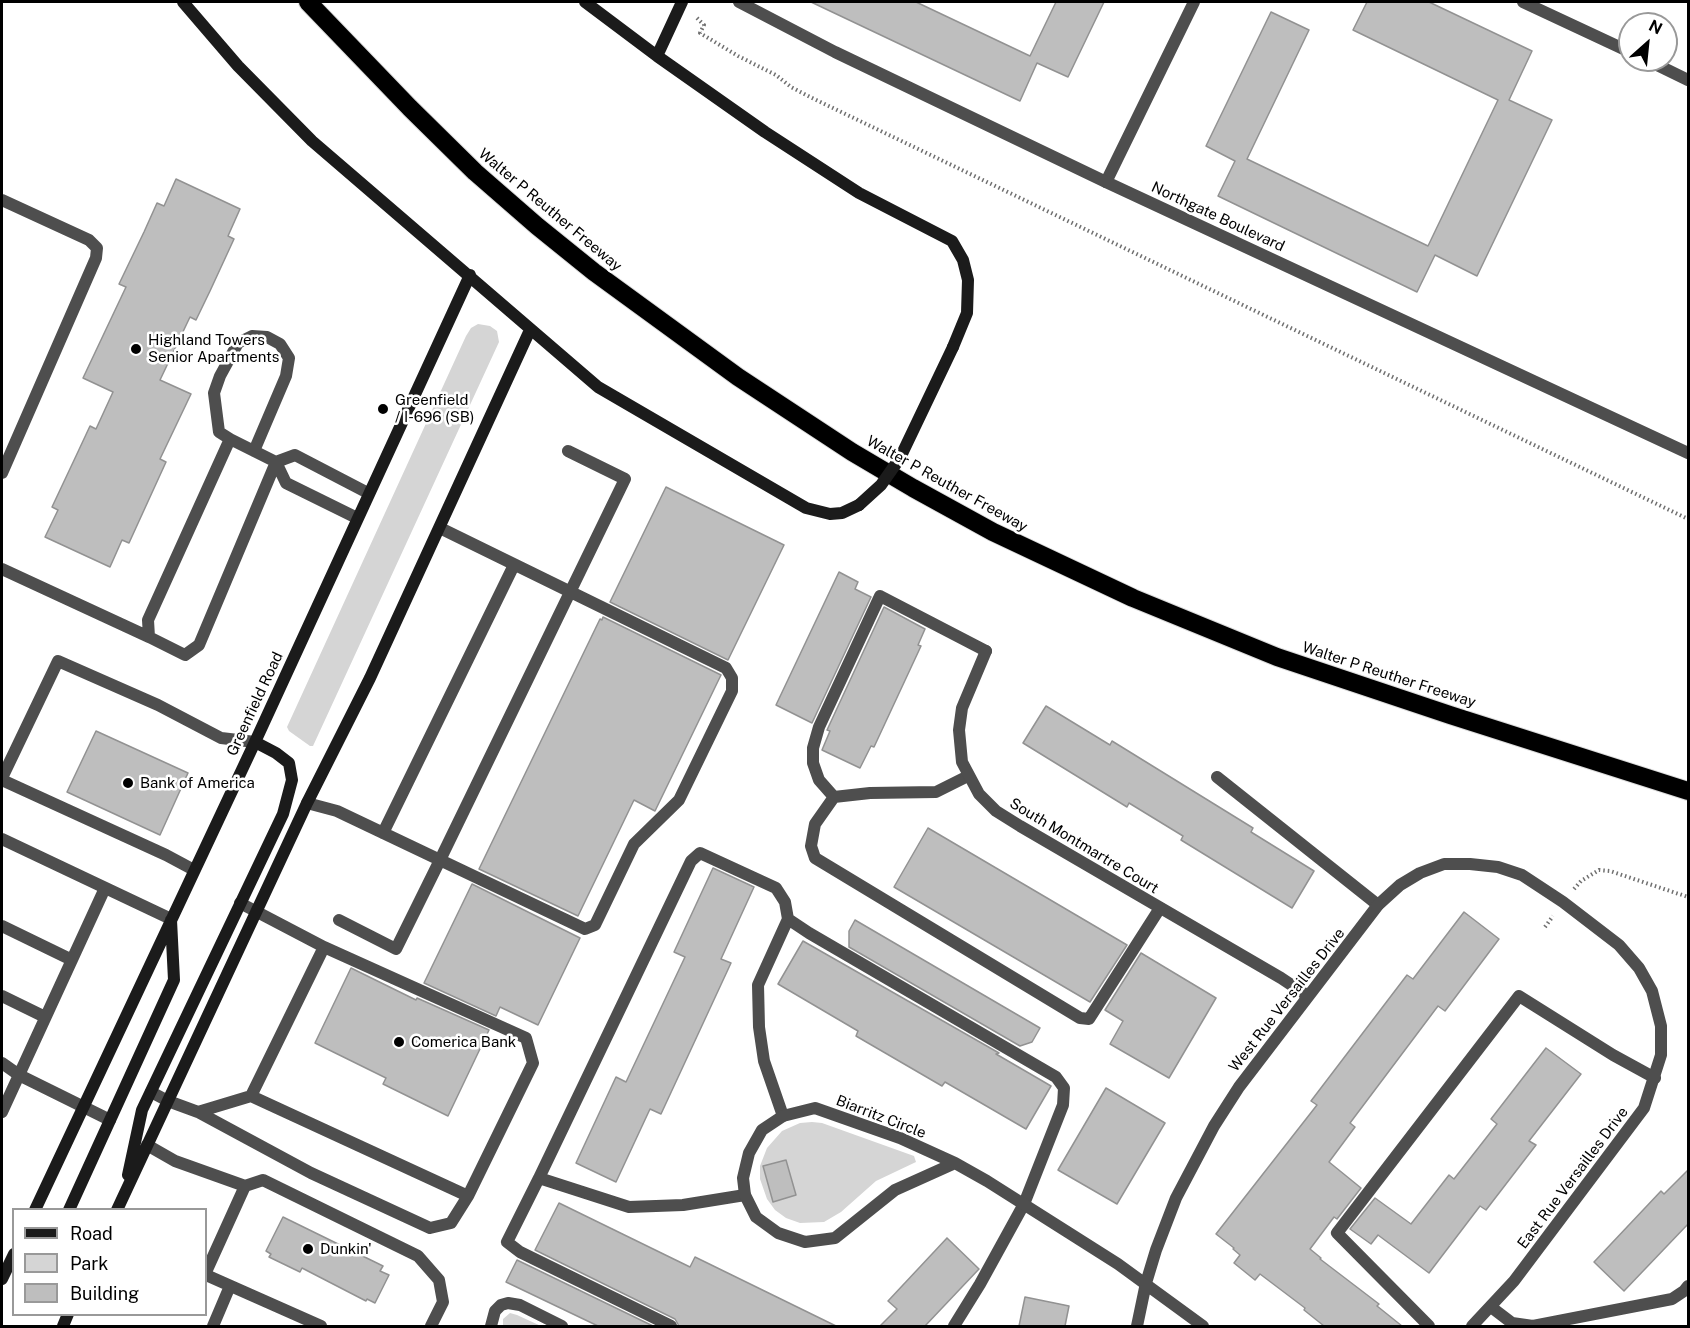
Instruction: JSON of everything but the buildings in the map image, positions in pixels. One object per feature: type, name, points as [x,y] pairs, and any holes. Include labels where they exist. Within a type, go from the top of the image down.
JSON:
[{"type":"highway","name":"Walter P Reuther Freeway","points":[[308,2],[394,92],[475,171],[586,266],[673,332],[738,377],[852,452],[913,488],[993,532],[1122,594],[1276,657],[1689,791]]},
{"type":"main road","points":[[183,2],[238,66],[312,141],[598,387],[806,508],[830,514],[842,513],[859,506],[881,485],[900,458],[953,347],[967,313],[968,280],[963,260],[952,241],[859,193],[756,126],[657,56],[591,4]]},
{"type":"main road","points":[[657,56],[682,2]]},
{"type":"main road","name":"Greenfield Road","points":[[35,1208],[255,742],[470,275]]},
{"type":"main road","points":[[118,1208],[307,803],[370,678],[530,330]]},
{"type":"main road","points":[[123,1197],[142,1110],[283,814],[292,780],[289,763],[255,742]]},
{"type":"main road","points":[[69,1208],[174,980],[171,919]]},
{"type":"main road","points":[[2,1279],[12,1258]]},
{"type":"street","name":"Northgate Boulevard","points":[[739,2],[836,52],[1106,182],[1689,453]]},
{"type":"street","points":[[1106,182],[1194,2]]},
{"type":"street","points":[[1523,2],[1618,46]]},
{"type":"street","points":[[1672,72],[1689,80]]},
{"type":"street","points":[[2,200],[89,240],[98,248],[96,258],[2,472]]},
{"type":"street","points":[[254,451],[286,376],[289,358],[280,344],[267,337],[252,336],[238,343],[220,376],[214,393],[219,432],[230,439],[254,451],[276,462],[286,483],[357,518]]},
{"type":"street","points":[[149,637],[148,620],[230,439]]},
{"type":"street","points":[[339,920],[396,949],[440,860],[625,479],[568,451]]},
{"type":"street","points":[[2,569],[185,655],[200,645],[276,462],[295,455],[368,493]]},
{"type":"street","points":[[307,803],[338,811],[585,929],[595,926],[634,844],[679,800],[732,691],[732,678],[726,668],[440,528]]},
{"type":"street","points":[[383,833],[514,564]]},
{"type":"street","name":"South Montmartre Court","points":[[834,797],[819,780],[813,763],[813,748],[819,727],[880,596],[986,651],[963,708],[960,747],[962,762],[968,776],[979,794],[996,811],[1308,996]]},
{"type":"street","points":[[194,870],[2,779],[58,662],[158,705],[221,738],[255,742]]},
{"type":"street","points":[[968,776],[936,792],[870,793],[834,797],[815,824],[811,846],[815,858],[1080,1018],[1089,1018],[1160,908]]},
{"type":"street","points":[[1216,777],[1378,905]]},
{"type":"street","points":[[2,839],[171,919]]},
{"type":"street","points":[[671,1326],[520,1252],[507,1242],[691,861],[700,853],[776,888],[785,902],[788,919],[758,985],[759,1027],[764,1061],[783,1116]]},
{"type":"street","name":"West Rue Versailles Drive","points":[[1137,1326],[1156,1250],[1176,1198],[1214,1126],[1239,1087],[1378,905],[1400,885],[1420,873],[1444,864],[1470,864],[1498,867],[1522,875],[1581,916]]},
{"type":"street","points":[[2,1112],[105,888]]},
{"type":"street","points":[[151,1092],[198,1112],[311,1173],[430,1228],[451,1223],[468,1196],[533,1063],[526,1038],[324,947],[240,903]]},
{"type":"street","name":"East Rue Versailles Drive","points":[[1472,1326],[1514,1281],[1644,1108],[1661,1056],[1661,1026],[1652,991],[1639,969],[1619,945],[1581,916]]},
{"type":"street","points":[[788,919],[1056,1077],[1064,1088],[1063,1105],[1024,1204],[954,1326]]},
{"type":"street","points":[[2,926],[72,960]]},
{"type":"street","points":[[251,1096],[324,947]]},
{"type":"street","points":[[2,996],[45,1017]]},
{"type":"street","points":[[1429,1326],[1337,1233],[1519,996],[1613,1055],[1655,1078]]},
{"type":"street","points":[[2,1064],[19,1075],[110,1120]]},
{"type":"street","points":[[198,1112],[251,1096],[468,1196]]},
{"type":"street","name":"Biarritz Circle","points":[[745,1195],[743,1178],[750,1153],[762,1130],[783,1116],[815,1108],[900,1138],[955,1163],[1024,1204],[1146,1284],[1203,1326]]},
{"type":"street","points":[[147,1145],[176,1161],[245,1186],[263,1180],[418,1256],[439,1280],[443,1302],[431,1326]]},
{"type":"street","points":[[538,1178],[629,1207],[683,1205],[745,1195],[756,1217],[778,1233],[805,1242],[835,1238],[895,1190],[955,1163]]},
{"type":"street","points":[[207,1272],[245,1186]]},
{"type":"street","points":[[207,1274],[321,1326]]},
{"type":"street","points":[[213,1326],[230,1286]]},
{"type":"street","points":[[1491,1307],[1512,1323],[1533,1326],[1672,1299],[1689,1286]]},
{"type":"street","points":[[491,1326],[492,1316],[498,1308],[504,1304],[514,1303],[562,1326]]},
{"type":"path","points":[[699,20],[704,25],[700,33],[776,75],[791,87],[810,97],[1689,519]]},
{"type":"path","points":[[1545,927],[1581,881],[1599,870],[1610,871],[1689,897]]},
{"type":"green space","points":[[478,324],[490,326],[497,331],[499,342],[313,746],[310,746],[289,731],[287,727],[466,336],[471,328]]},
{"type":"green space","points":[[800,1123],[822,1123],[914,1156],[916,1162],[876,1181],[841,1212],[824,1222],[800,1223],[786,1218],[775,1210],[767,1199],[760,1179],[760,1166],[767,1148],[782,1131]]},
{"type":"green space","points":[[510,1313],[541,1326],[503,1326],[503,1319]]},
{"type":"place","name":"Highland Towers Senior Apartments","points":[[136,349]]},
{"type":"place","name":"Greenfield / I-696 (SB)","points":[[383,409]]},
{"type":"place","name":"Bank of America","points":[[128,783]]},
{"type":"place","name":"Comerica Bank","points":[[399,1042]]},
{"type":"place","name":"Dunkin'","points":[[308,1249]]}]
